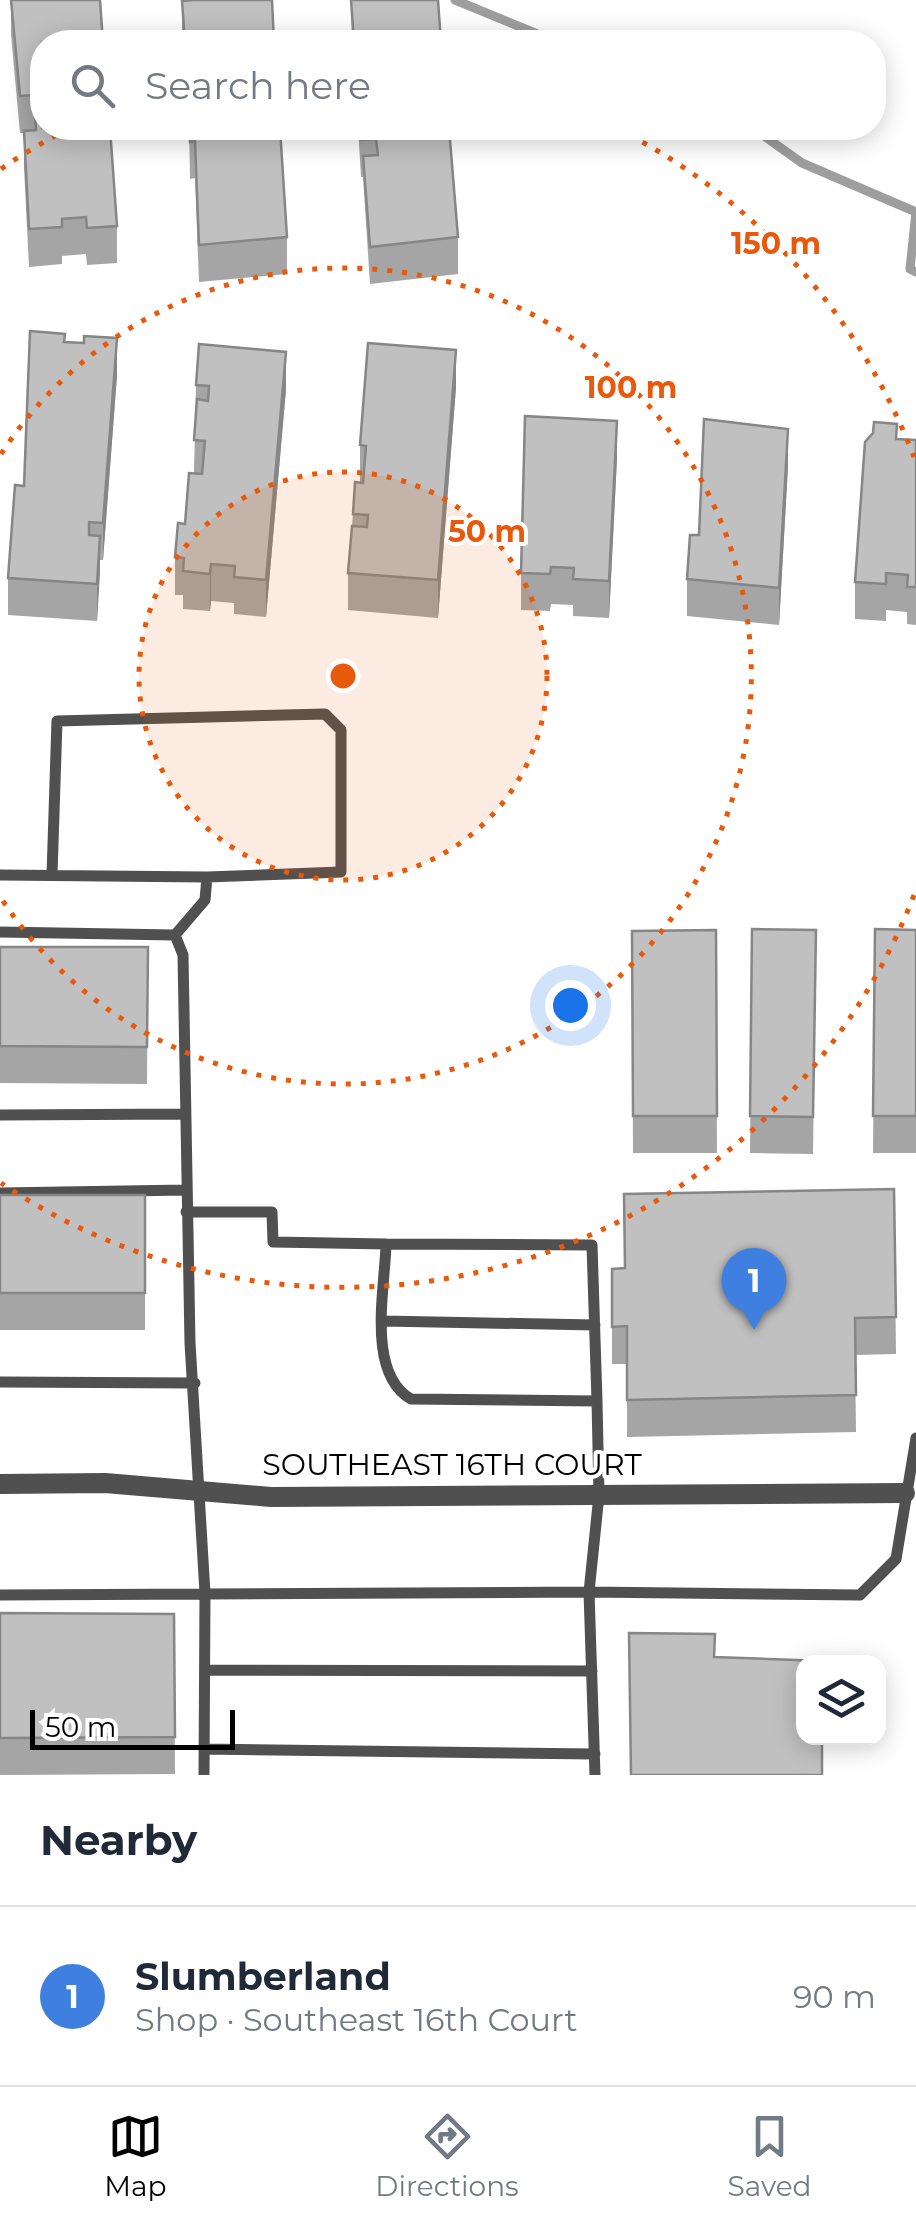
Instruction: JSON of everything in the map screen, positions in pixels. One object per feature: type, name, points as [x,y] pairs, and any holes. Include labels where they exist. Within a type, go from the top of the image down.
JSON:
[{"type":"street","name":"SOUTHEAST 16TH COURT","points":[[0,1484],[90,1482],[271,1497],[905,1493]]},
{"type":"lane","points":[[0,876],[206,877],[341,872],[341,730],[325,714],[57,721],[52,875]]},
{"type":"lane","points":[[175,935],[205,900],[206,877]]},
{"type":"lane","points":[[0,932],[175,935]]},
{"type":"lane","points":[[175,935],[182,955],[186,1212],[205,1593],[204,1775]]},
{"type":"lane","points":[[0,1115],[185,1114]]},
{"type":"lane","points":[[0,1193],[186,1190]]},
{"type":"lane","points":[[186,1212],[272,1212],[273,1242],[592,1245],[598,1495],[589,1592],[595,1775]]},
{"type":"lane","points":[[386,1244],[384,1321],[388,1377],[396,1391],[411,1399],[597,1401]]},
{"type":"lane","points":[[384,1321],[595,1325]]},
{"type":"lane","points":[[0,1382],[195,1383]]},
{"type":"lane","points":[[0,1596],[589,1592],[860,1595],[896,1559],[916,1438]]},
{"type":"lane","points":[[204,1670],[592,1671]]},
{"type":"lane","points":[[204,1748],[594,1754]]},
{"type":"building","points":[[11,0],[100,0],[102,30],[30,30],[30,95],[20,96]]},
{"type":"building","points":[[272,0],[273,30],[184,30],[182,1]]},
{"type":"building","points":[[351,0],[438,0],[440,30],[353,30]]},
{"type":"building","points":[[30,130],[30,140],[111,140],[117,226],[87,228],[86,217],[62,219],[62,227],[29,229],[24,131]]},
{"type":"building","points":[[190,140],[281,140],[287,237],[199,245],[195,141]]},
{"type":"building","points":[[376,140],[450,140],[458,237],[370,247],[363,156],[378,155]]},
{"type":"building","points":[[30,331],[65,334],[64,342],[84,343],[84,336],[117,338],[103,523],[89,522],[89,535],[100,536],[97,584],[8,578],[15,485],[24,486]]},
{"type":"building","points":[[368,343],[456,350],[438,580],[348,573],[352,526],[367,527],[368,515],[353,514],[355,482],[363,483],[366,446],[360,445]]},
{"type":"building","points":[[199,344],[286,352],[266,580],[234,577],[235,566],[211,564],[210,574],[183,571],[184,558],[175,557],[178,523],[185,524],[189,473],[202,474],[205,441],[194,440],[197,399],[208,401],[209,386],[196,385]]},
{"type":"building","points":[[525,416],[617,421],[609,581],[573,579],[574,568],[551,567],[550,574],[521,573]]},
{"type":"building","points":[[704,419],[788,429],[779,588],[687,579],[690,535],[699,535]]},
{"type":"building","points":[[874,422],[897,424],[896,439],[916,440],[916,587],[907,587],[908,575],[886,573],[886,584],[855,582],[865,442],[873,433]]},
{"type":"building","points":[[752,929],[816,930],[813,1117],[750,1116]]},
{"type":"building","points":[[875,929],[916,930],[916,1116],[873,1116]]},
{"type":"building","points":[[716,930],[717,1116],[633,1116],[632,931]]},
{"type":"building","points":[[0,947],[148,947],[147,1047],[0,1046]]},
{"type":"building","points":[[894,1189],[896,1317],[855,1318],[856,1395],[627,1400],[627,1326],[612,1327],[612,1269],[625,1268],[624,1194]]},
{"type":"building","points":[[0,1195],[145,1195],[145,1293],[0,1293]]},
{"type":"building","points":[[0,1613],[174,1614],[175,1737],[0,1738]]},
{"type":"building","points":[[629,1633],[715,1634],[714,1657],[796,1660],[796,1745],[822,1745],[822,1775],[631,1775]]},
{"type":"waterway","points":[[455,0],[528,30]]},
{"type":"waterway","points":[[770,140],[802,163],[916,212],[910,269],[916,272]]},
{"type":"place","name":"Slumberland","points":[[754,1330]]}]
